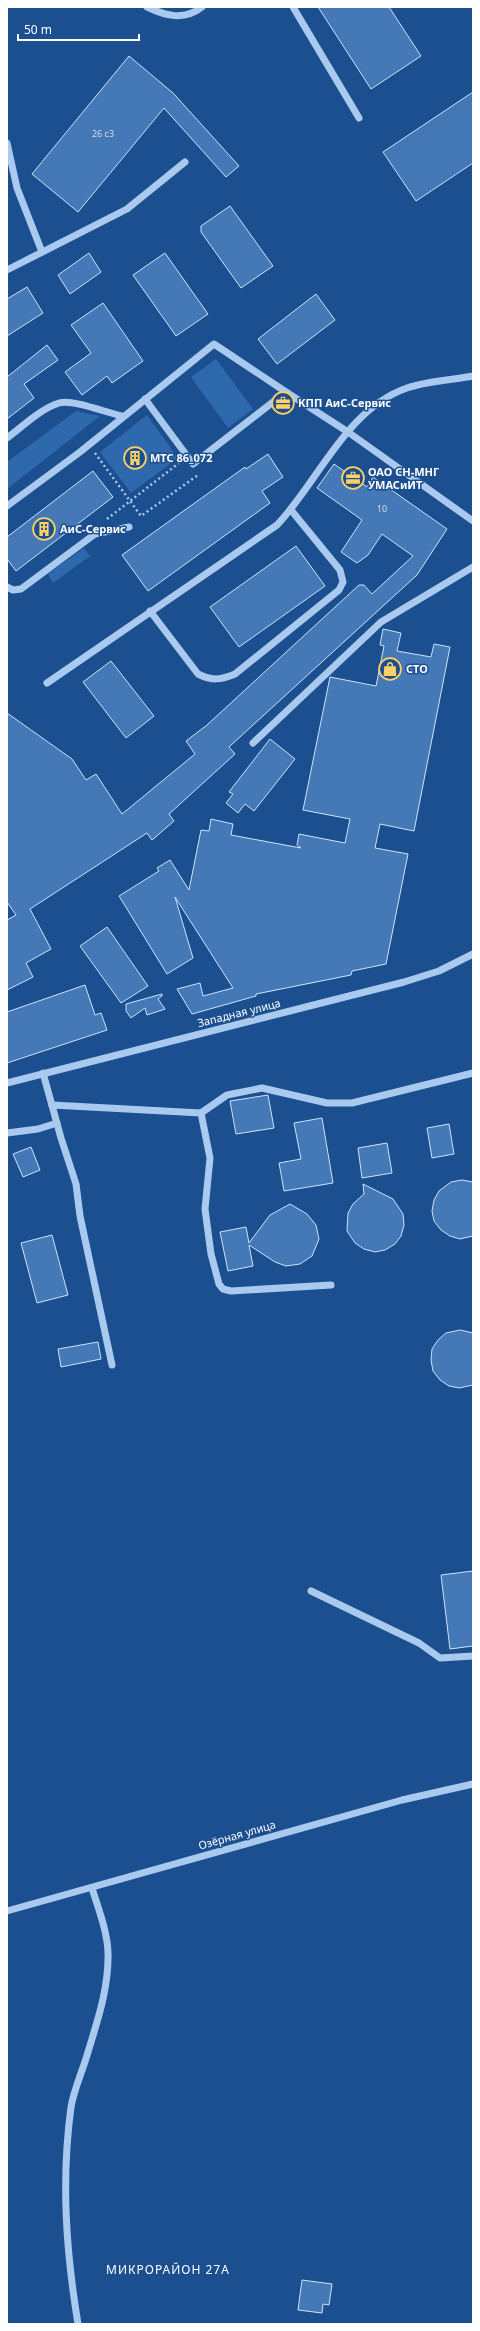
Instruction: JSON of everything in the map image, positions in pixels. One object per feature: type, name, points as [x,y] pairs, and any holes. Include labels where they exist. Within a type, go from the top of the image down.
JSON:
[{"type":"street","points":[[147,7],[161,14],[177,16],[196,12],[202,7]]},
{"type":"street","points":[[293,7],[359,118]]},
{"type":"street","points":[[7,143],[17,188],[42,252]]},
{"type":"street","points":[[7,270],[127,209],[185,162]]},
{"type":"street","points":[[7,506],[88,445],[122,416],[214,344],[348,432],[473,521]]},
{"type":"street","points":[[46,683],[277,525],[291,510],[348,432],[372,408],[390,395],[408,387],[473,376]]},
{"type":"street","points":[[145,399],[193,464],[286,392]]},
{"type":"street","points":[[7,438],[49,408],[59,403],[69,403],[122,416]]},
{"type":"street","points":[[150,612],[198,674],[208,679],[221,680],[235,674],[339,590],[343,582],[340,570],[291,510]]},
{"type":"street","points":[[7,587],[13,590],[21,589],[95,534],[129,528]]},
{"type":"street","points":[[253,742],[382,622],[473,566]]},
{"type":"street","name":"Западная улица","points":[[7,1083],[404,982],[439,971],[473,954]]},
{"type":"street","points":[[44,1073],[57,1123],[76,1184],[80,1216],[112,1365]]},
{"type":"street","points":[[52,1105],[201,1113],[228,1095],[262,1088],[326,1103],[352,1104],[473,1073]]},
{"type":"street","points":[[201,1113],[210,1158],[205,1209],[211,1254],[219,1284],[223,1289],[231,1291],[331,1285]]},
{"type":"street","points":[[7,1132],[38,1128],[57,1123]]},
{"type":"street","points":[[311,1591],[419,1643],[440,1658],[473,1656]]},
{"type":"street","name":"Озёрная улица","points":[[7,1912],[402,1800],[473,1784]]},
{"type":"street","points":[[78,2324],[68,2264],[66,2210],[67,2162],[72,2106],[104,2004],[108,1951],[104,1927],[92,1888]]},
{"type":"path","points":[[88,445],[141,516],[199,474],[193,464]]},
{"type":"path","points":[[105,520],[187,456]]},
{"type":"shaded area","points":[[216,359],[253,409],[228,428],[191,377]]},
{"type":"shaded area","points":[[76,411],[100,416],[7,489],[7,462]]},
{"type":"shaded area","points":[[147,415],[178,458],[131,493],[100,452]]},
{"type":"shaded area","points":[[84,548],[90,556],[53,583],[48,574]]},
{"type":"building","points":[[318,7],[389,7],[421,56],[371,89]]},
{"type":"building","points":[[129,56],[173,93],[239,166],[226,177],[164,108],[78,212],[32,174]]},
{"type":"building","points":[[473,92],[473,163],[416,201],[383,152]]},
{"type":"building","points":[[230,206],[273,266],[241,288],[201,232],[201,226]]},
{"type":"building","points":[[89,253],[101,272],[70,294],[58,275]]},
{"type":"building","points":[[165,253],[208,314],[176,336],[133,275]]},
{"type":"building","points":[[27,287],[43,313],[7,336],[7,299]]},
{"type":"building","points":[[316,294],[335,320],[277,364],[258,339]]},
{"type":"building","points":[[103,303],[143,361],[112,383],[107,376],[82,395],[65,372],[91,353],[71,325]]},
{"type":"building","points":[[47,345],[58,360],[24,384],[34,398],[7,419],[7,377]]},
{"type":"building","points":[[268,454],[283,477],[262,491],[270,503],[148,591],[122,555],[245,467],[246,469]]},
{"type":"building","points":[[334,464],[367,487],[373,477],[447,529],[417,575],[229,747],[235,754],[169,814],[174,821],[152,840],[147,833],[30,909],[51,949],[26,963],[33,977],[7,990],[7,920],[16,915],[7,902],[7,713],[72,759],[86,780],[96,774],[122,814],[195,754],[186,741],[207,725],[359,585],[364,585],[372,594],[413,556],[382,534],[368,555],[357,563],[341,552],[362,520],[317,488]]},
{"type":"building","name":"АиС-Сервис","points":[[93,471],[113,497],[16,571],[7,559],[7,537]]},
{"type":"building","points":[[296,546],[325,586],[239,647],[210,607]]},
{"type":"building","points":[[383,629],[401,633],[397,651],[431,657],[434,644],[450,647],[414,831],[380,824],[375,848],[408,854],[386,964],[352,971],[351,975],[256,994],[256,996],[192,1014],[177,989],[200,983],[203,996],[233,988],[175,897],[193,958],[167,974],[119,896],[159,871],[157,868],[170,860],[189,890],[201,830],[209,831],[211,819],[233,824],[231,835],[301,848],[297,845],[299,834],[345,843],[350,819],[303,810],[330,677],[376,686],[384,646],[380,645]]},
{"type":"building","points":[[111,661],[154,716],[126,738],[83,682]]},
{"type":"building","points":[[270,739],[295,759],[254,811],[245,804],[238,813],[226,803],[233,794],[229,792]]},
{"type":"building","points":[[107,927],[148,986],[121,1003],[80,946]]},
{"type":"building","points":[[85,985],[95,1015],[101,1013],[107,1030],[7,1063],[7,1012]]},
{"type":"building","points":[[162,994],[162,996],[158,999],[165,1009],[147,1015],[145,1008],[131,1018],[126,1011],[126,1004]]},
{"type":"building","points":[[268,1095],[274,1128],[236,1134],[230,1101]]},
{"type":"building","points":[[322,1118],[333,1183],[284,1191],[279,1163],[301,1159],[294,1123]]},
{"type":"building","points":[[449,1124],[454,1154],[432,1158],[427,1128]]},
{"type":"building","points":[[387,1143],[392,1173],[362,1178],[358,1148]]},
{"type":"building","points":[[31,1147],[40,1170],[23,1177],[13,1154]]},
{"type":"building","points":[[462,1180],[473,1182],[473,1236],[460,1239],[450,1236],[441,1230],[434,1221],[432,1211],[434,1200],[439,1191],[451,1182]]},
{"type":"building","points":[[363,1184],[393,1199],[403,1214],[404,1225],[401,1236],[395,1244],[385,1250],[375,1252],[364,1249],[355,1243],[347,1231],[348,1213],[353,1204],[364,1194]]},
{"type":"building","points":[[290,1204],[307,1214],[316,1225],[319,1239],[312,1256],[300,1264],[286,1266],[275,1262],[249,1245],[253,1266],[228,1271],[220,1232],[246,1227],[249,1243],[270,1215]]},
{"type":"building","points":[[52,1235],[68,1295],[37,1303],[21,1243]]},
{"type":"building","points":[[460,1330],[473,1333],[473,1385],[459,1388],[449,1386],[440,1380],[433,1371],[431,1360],[432,1349],[438,1340],[446,1333]]},
{"type":"building","points":[[98,1342],[101,1359],[61,1367],[58,1349]]},
{"type":"building","points":[[473,1571],[473,1646],[450,1649],[441,1575]]},
{"type":"building","points":[[302,2280],[332,2284],[329,2305],[323,2304],[322,2313],[298,2310]]},
{"type":"place","name":"КПП АиС-Сервис","points":[[283,403]]},
{"type":"place","name":"МТС 86_072","points":[[135,458]]},
{"type":"place","name":"ОАО СН-МНГ УМАСиИТ","points":[[353,478]]},
{"type":"place","name":"АиС-Сервис","points":[[44,529]]},
{"type":"place","name":"СТО","points":[[390,669]]},
{"type":"district","name":"МИКРОРАЙОН 27А","points":[[168,2270]]}]
